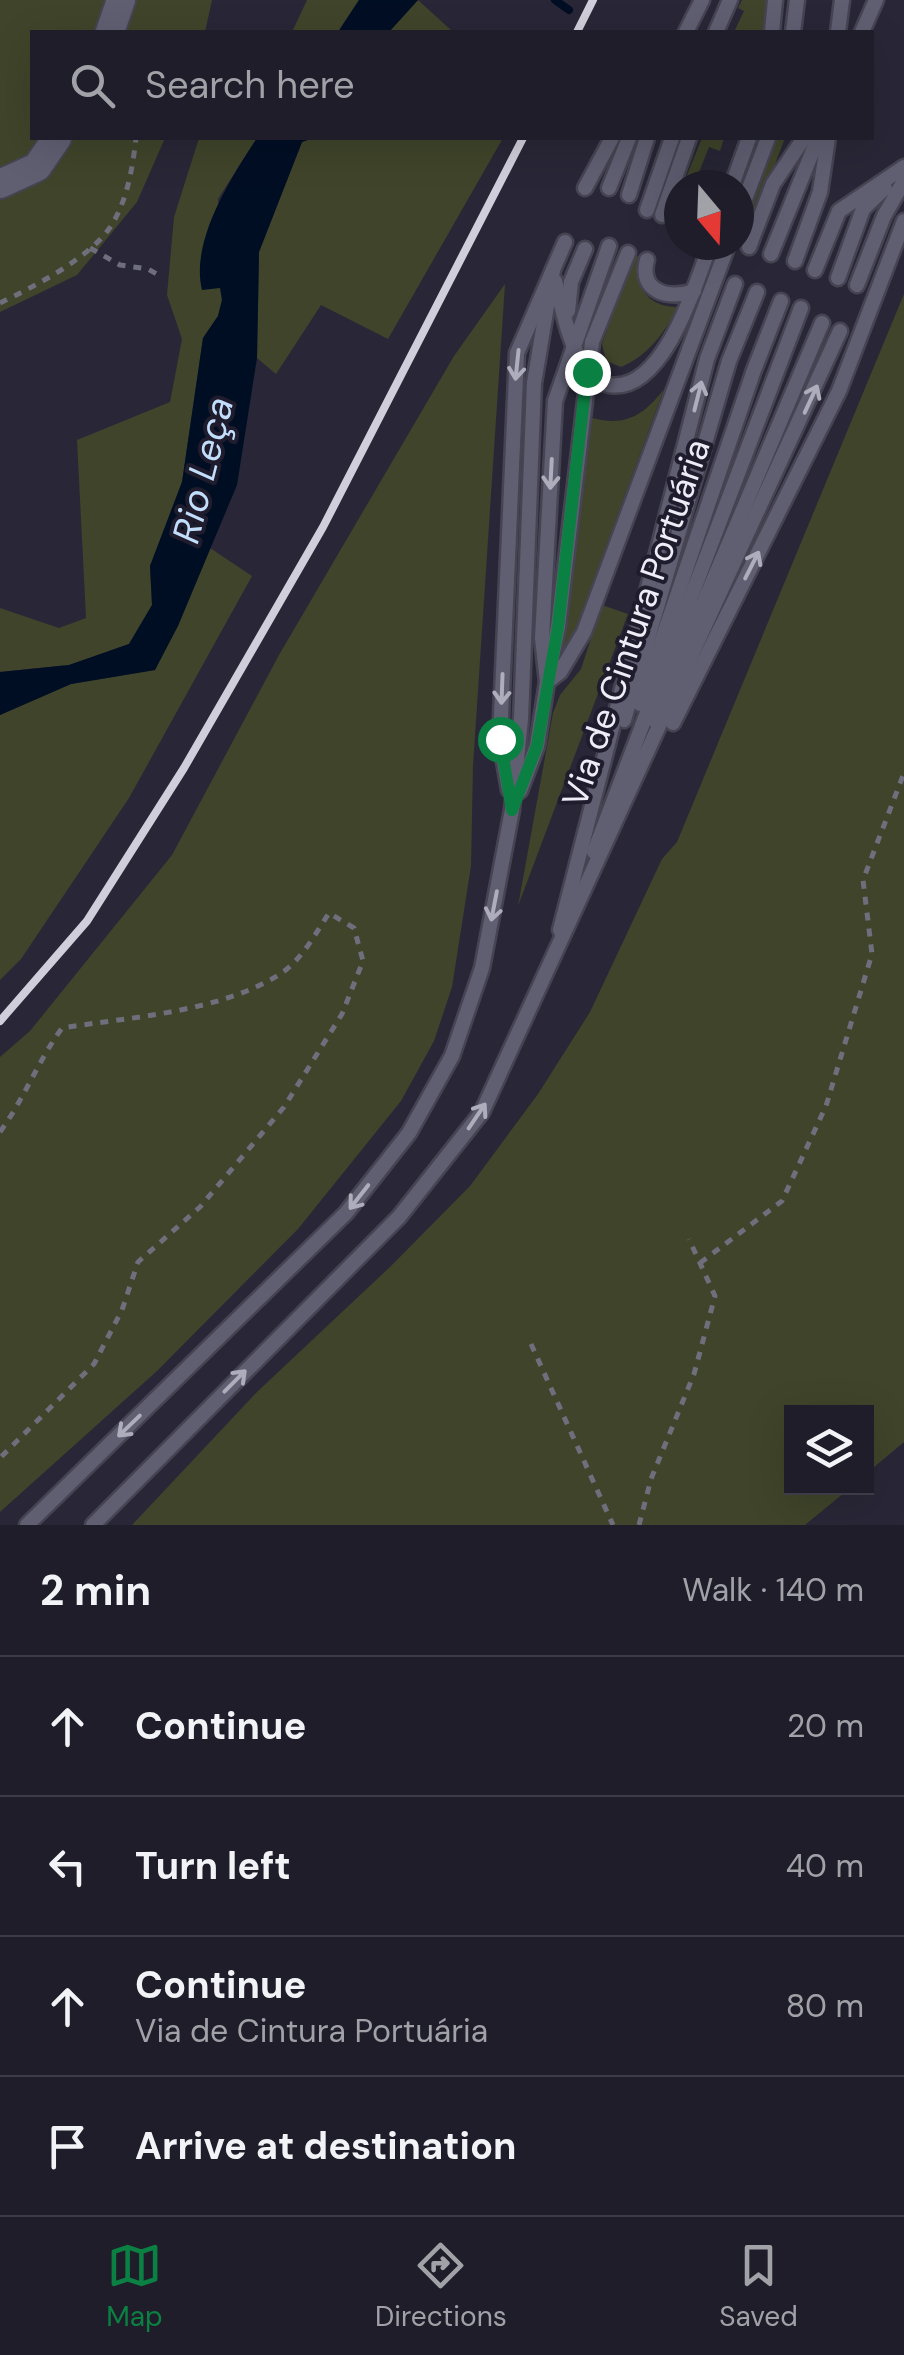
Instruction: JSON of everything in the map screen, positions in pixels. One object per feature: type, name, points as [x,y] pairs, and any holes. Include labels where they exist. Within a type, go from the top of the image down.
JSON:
[{"type":"street","points":[[111,30],[121,0]]},
{"type":"street","points":[[0,184],[36,167],[56,140]]},
{"type":"lane","points":[[687,30],[702,0]]},
{"type":"lane","points":[[717,30],[730,0]]},
{"type":"lane","points":[[772,30],[775,0]]},
{"type":"lane","points":[[793,30],[797,0]]},
{"type":"lane","points":[[838,30],[842,0]]},
{"type":"lane","points":[[863,30],[876,0]]},
{"type":"lane","points":[[585,188],[611,140]]},
{"type":"lane","points":[[609,188],[629,140]]},
{"type":"lane","points":[[629,195],[645,140]]},
{"type":"lane","points":[[647,210],[671,140]]},
{"type":"lane","points":[[662,216],[688,140]]},
{"type":"lane","points":[[737,170],[748,140]]},
{"type":"lane","points":[[754,175],[767,140]]},
{"type":"lane","points":[[754,233],[772,184],[803,140]]},
{"type":"lane","points":[[772,254],[817,140]]},
{"type":"lane","points":[[795,261],[820,192],[828,140]]},
{"type":"lane","points":[[815,270],[839,211],[904,168]]},
{"type":"lane","points":[[838,278],[863,209],[904,168]]},
{"type":"lane","points":[[857,285],[884,216],[904,181]]},
{"type":"lane","points":[[552,965],[839,391],[904,221]]},
{"type":"lane","points":[[512,810],[500,739],[517,353],[564,242]]},
{"type":"lane","points":[[555,401],[608,246]]},
{"type":"lane","points":[[512,810],[537,746],[547,682],[542,638],[555,401],[571,282],[585,249]]},
{"type":"lane","name":"Via de Cintura Portuária","points":[[547,682],[558,627],[592,342],[628,253]]},
{"type":"lane","points":[[647,260],[646,281],[656,291],[668,296],[694,290]]},
{"type":"lane","points":[[552,270],[572,344],[587,372],[600,383],[618,386],[652,368],[665,351],[705,260]]},
{"type":"lane","points":[[547,682],[560,672],[584,632],[722,260]]},
{"type":"lane","points":[[27,1525],[346,1214],[409,1134],[452,1056],[482,968],[512,810],[521,719],[534,383],[552,270]]},
{"type":"lane","points":[[552,965],[707,359],[735,284]]},
{"type":"lane","points":[[552,965],[730,361],[757,292]]},
{"type":"lane","name":"Via de Cintura Portuária","points":[[552,965],[754,370],[781,301]]},
{"type":"lane","points":[[552,965],[800,308]]},
{"type":"lane","points":[[552,965],[822,323]]},
{"type":"lane","points":[[93,1525],[399,1216],[482,1112],[840,331]]},
{"type":"path","points":[[0,303],[37,286],[90,248],[114,223],[133,169],[136,140]]},
{"type":"path","points":[[90,248],[120,265],[162,277]]},
{"type":"path","points":[[700,1263],[782,1201],[826,1106],[872,954],[863,880],[904,773]]},
{"type":"path","points":[[0,1132],[16,1110],[41,1057],[62,1028],[216,1002],[282,973],[314,938],[329,913],[354,928],[363,961],[342,1014],[284,1107],[200,1207],[138,1262],[122,1310],[94,1364],[0,1458]]},
{"type":"path","points":[[639,1525],[651,1480],[694,1374],[715,1296],[689,1239]]},
{"type":"path","points":[[531,1344],[614,1525]]},
{"type":"green space","points":[[0,0],[212,0],[205,30],[30,30],[30,140],[164,140],[137,202],[77,275],[0,312]]},
{"type":"green space","points":[[307,0],[359,0],[339,30],[293,30]]},
{"type":"green space","points":[[418,0],[451,30],[391,30]]},
{"type":"green space","points":[[742,0],[767,0],[765,30],[735,30],[744,11],[738,8]]},
{"type":"green space","points":[[198,140],[256,140],[218,199],[222,300],[218,316],[203,338],[182,482],[150,566],[152,605],[129,644],[69,665],[0,672],[0,608],[59,628],[86,618],[77,440],[170,402],[182,339],[167,295],[174,217]]},
{"type":"green space","points":[[502,140],[388,339],[321,305],[276,374],[257,358],[259,252],[302,142]]},
{"type":"green space","points":[[701,140],[723,140],[720,151],[709,147],[700,170],[689,170]]},
{"type":"green space","points":[[776,140],[784,140],[754,219],[754,199]]},
{"type":"green space","points":[[634,255],[642,258],[639,277],[645,293],[658,303],[678,307],[655,342],[621,367],[606,361],[602,344]]},
{"type":"green space","points":[[505,284],[473,766],[471,866],[452,987],[434,1041],[401,1101],[298,1229],[157,1371],[0,1512],[0,1057],[30,1031],[172,855],[279,655],[454,356]]},
{"type":"green space","points":[[904,294],[904,1442],[874,1467],[874,1405],[784,1405],[784,1495],[841,1495],[805,1525],[132,1525],[257,1392],[470,1186],[538,1094],[590,1012],[662,859],[677,842]]},
{"type":"green space","points":[[664,389],[574,633],[560,659],[592,418],[615,421],[633,417]]},
{"type":"green space","points":[[210,548],[252,576],[129,798],[21,959],[0,980],[0,715],[71,684],[155,670]]},
{"type":"green space","points":[[602,605],[628,614],[518,906],[553,713],[560,695],[581,669]]},
{"type":"water","points":[[359,0],[418,0],[391,30],[339,30]]},
{"type":"water","name":"Rio Leça","points":[[256,140],[308,140],[302,142],[259,252],[257,358],[237,485],[178,626],[155,670],[71,684],[0,715],[0,672],[69,665],[129,644],[152,605],[150,566],[182,482],[203,338],[218,316],[222,300],[220,288],[202,290],[202,251],[215,211]]},
{"type":"waterway","points":[[555,0],[569,10]]},
{"type":"railway","points":[[578,30],[593,0]]},
{"type":"railway","points":[[0,1021],[87,921],[184,768],[323,527],[522,140]]},
{"type":"route","points":[[500,739],[512,810],[537,746],[558,627],[587,372]]}]
